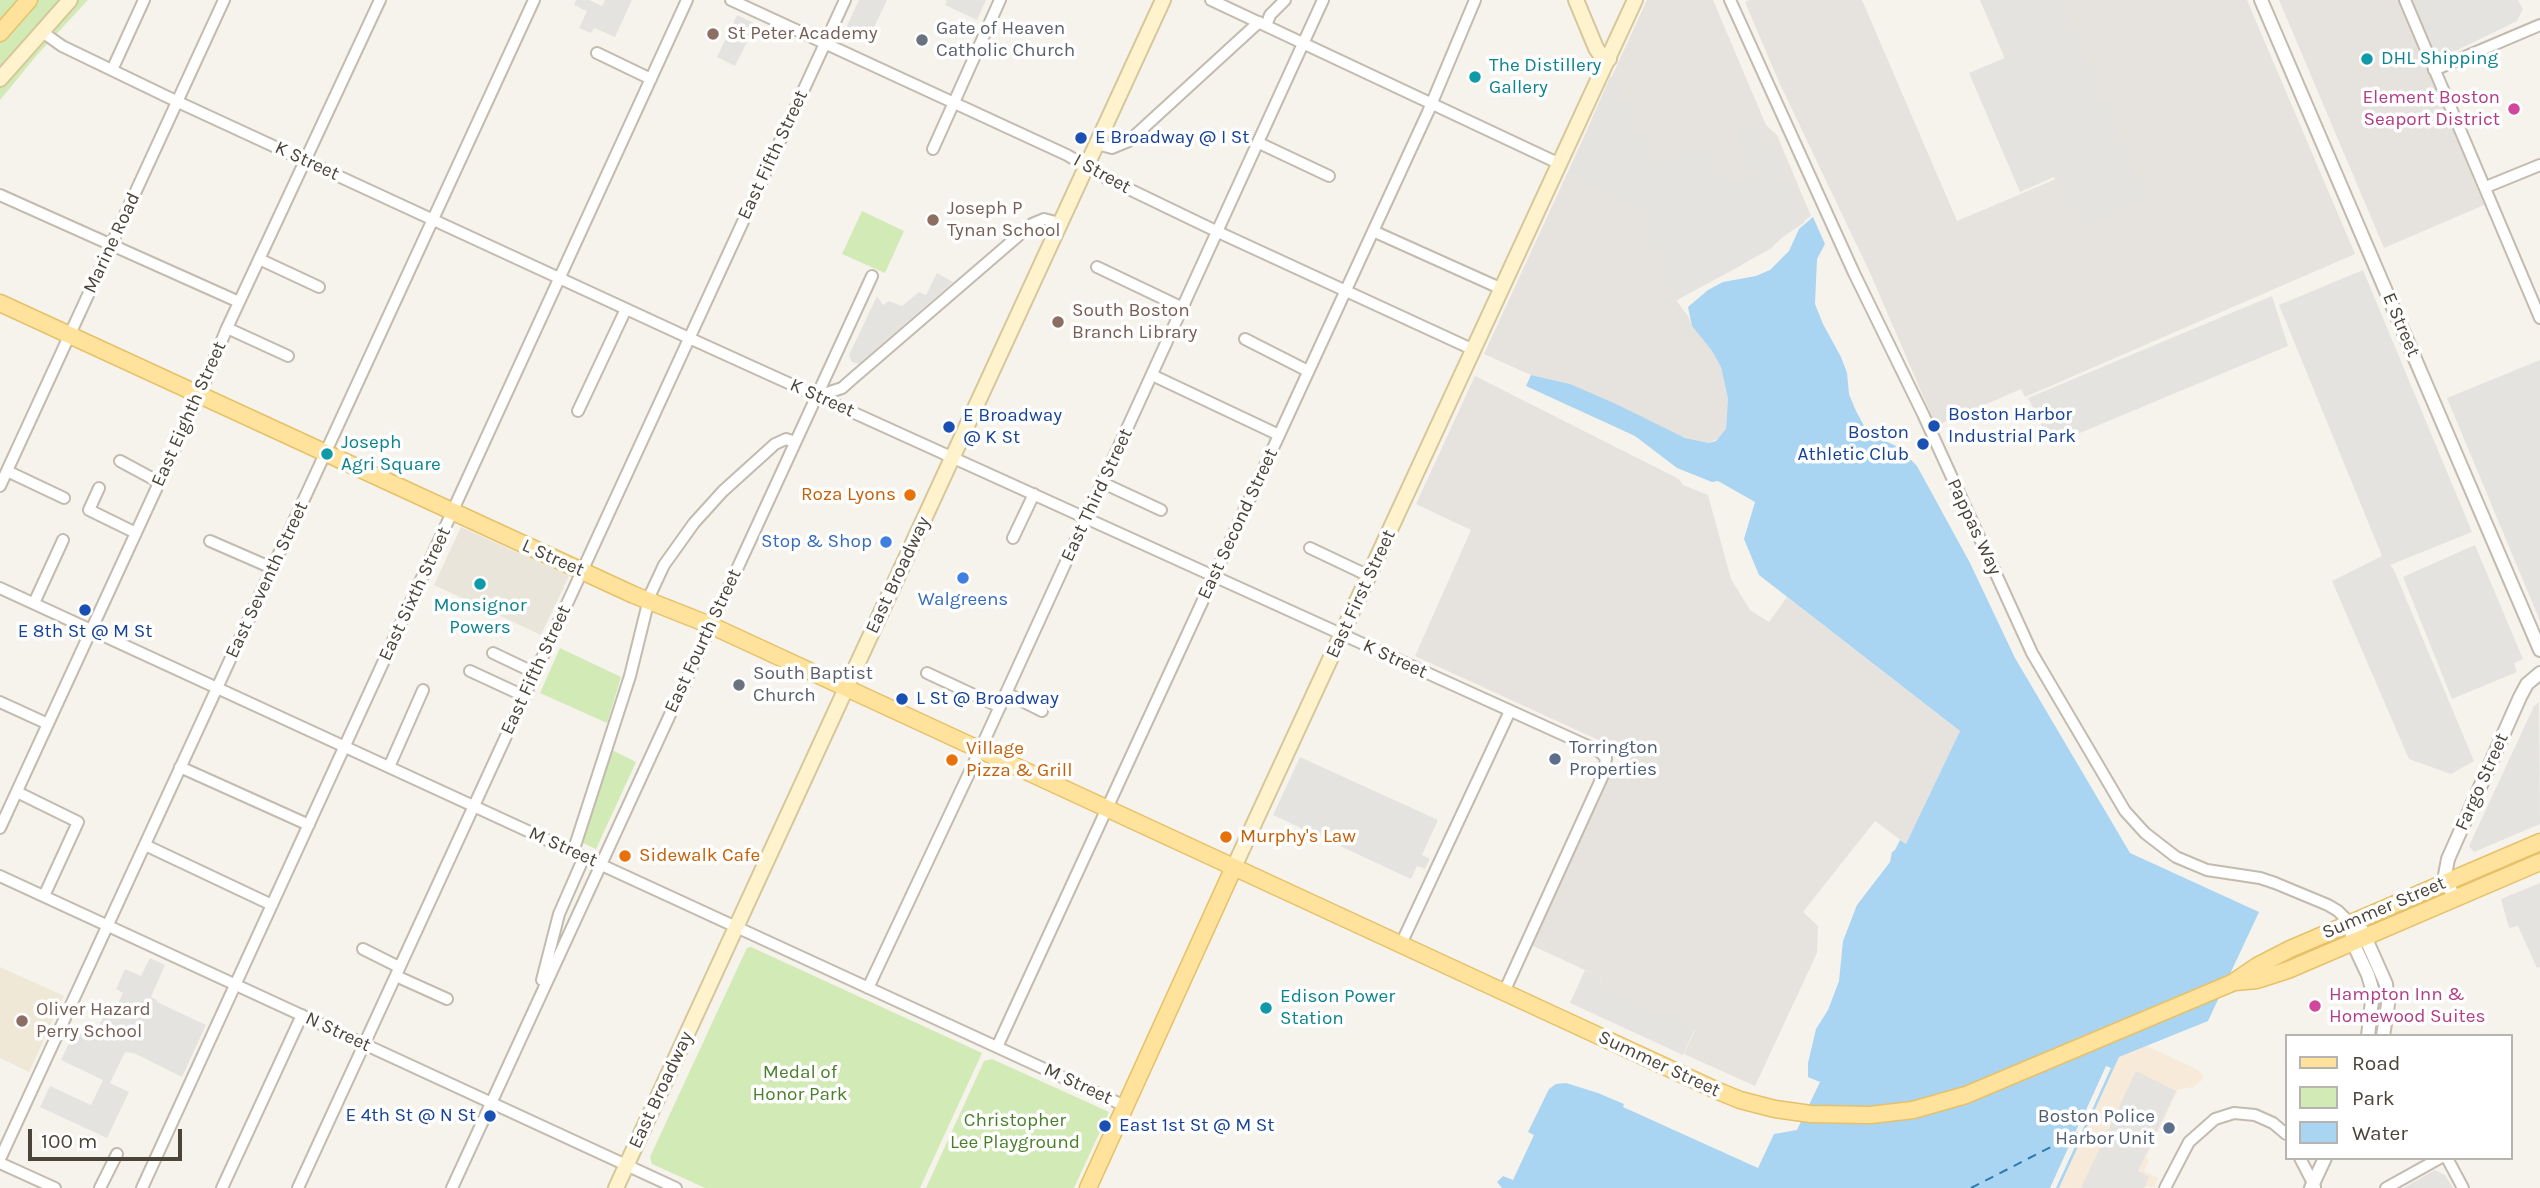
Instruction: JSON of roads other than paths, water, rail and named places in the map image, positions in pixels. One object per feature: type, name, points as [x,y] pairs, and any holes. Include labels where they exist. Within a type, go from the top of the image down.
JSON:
[{"type":"main road","points":[[0,33],[29,0]]},
{"type":"main road","points":[[0,79],[70,0]]},
{"type":"main road","name":"East Broadway","points":[[616,1188],[1163,0]]},
{"type":"main road","points":[[1576,0],[1596,48],[1609,59]]},
{"type":"main road","name":"East First Street","points":[[1088,1188],[1635,0]]},
{"type":"main road","name":"L Street","points":[[0,303],[452,513],[648,601],[710,625],[1107,809]]},
{"type":"main road","name":"Summer Street","points":[[1107,809],[1731,1097],[1799,1113],[1870,1115],[1913,1110],[1966,1095],[2232,983],[2274,956],[2540,842]]},
{"type":"main road","name":"Summer Street","points":[[2232,983],[2271,976],[2540,862]]},
{"type":"street","points":[[113,70],[144,0]]},
{"type":"street","name":"Marine Road","points":[[0,486],[225,0]]},
{"type":"street","name":"East Eighth Street","points":[[0,828],[200,396],[227,328],[380,0]]},
{"type":"street","name":"East Seventh Street","points":[[0,1161],[534,0]]},
{"type":"street","name":"East Sixth Street","points":[[142,1188],[687,0]]},
{"type":"street","name":"I Street","points":[[731,0],[1072,157],[1106,178],[1218,232],[1474,349]]},
{"type":"street","name":"East Fifth Street","points":[[299,1188],[845,0]]},
{"type":"street","points":[[933,149],[1000,0]]},
{"type":"street","points":[[1097,144],[1112,148],[1129,141],[1262,24],[1285,0]]},
{"type":"street","name":"East Third Street","points":[[868,988],[1000,707],[1323,0]]},
{"type":"street","name":"East Second Street","points":[[997,1047],[1432,103],[1475,0]]},
{"type":"street","name":"Pappas Way","points":[[1730,0],[2032,653],[2124,811],[2145,834],[2176,857],[2207,870],[2275,883],[2328,905],[2350,923]]},
{"type":"street","name":"E Street","points":[[2261,0],[2540,650]]},
{"type":"street","points":[[2405,0],[2540,318]]},
{"type":"street","points":[[1216,1],[1560,164]]},
{"type":"street","points":[[2434,70],[2540,24]]},
{"type":"street","name":"K Street","points":[[41,31],[62,46],[178,102],[689,338],[1597,750],[1606,758],[1604,773],[1504,992]]},
{"type":"street","points":[[597,54],[651,79]]},
{"type":"street","points":[[1259,143],[1329,176]]},
{"type":"street","points":[[2486,187],[2540,164]]},
{"type":"street","points":[[0,195],[239,302]]},
{"type":"street","points":[[818,396],[842,388],[1032,224],[1044,219],[1059,223]]},
{"type":"street","points":[[1373,231],[1502,289]]},
{"type":"street","points":[[259,259],[320,288]]},
{"type":"street","points":[[1097,267],[1183,308]]},
{"type":"street","name":"East Fourth Street","points":[[452,1188],[872,276]]},
{"type":"street","points":[[578,411],[626,309]]},
{"type":"street","points":[[227,328],[288,356]]},
{"type":"street","points":[[1245,339],[1308,371]]},
{"type":"street","points":[[1152,375],[1279,435]]},
{"type":"street","points":[[573,852],[630,676],[648,601],[668,558],[703,513],[771,447],[786,439],[795,442]]},
{"type":"street","points":[[120,461],[159,482]]},
{"type":"street","points":[[7,471],[64,498]]},
{"type":"street","points":[[1103,483],[1161,510]]},
{"type":"street","points":[[99,488],[89,510],[136,533]]},
{"type":"street","points":[[1013,538],[1034,494]]},
{"type":"street","points":[[34,603],[63,540]]},
{"type":"street","points":[[210,541],[272,568]]},
{"type":"street","points":[[1310,548],[1369,576]]},
{"type":"street","name":"M Street","points":[[0,588],[1125,1106]]},
{"type":"street","points":[[493,653],[535,673]]},
{"type":"street","points":[[470,671],[524,696]]},
{"type":"street","points":[[927,673],[1000,707]]},
{"type":"street","name":"Fargo Street","points":[[2447,881],[2445,867],[2464,821],[2520,697],[2531,678],[2540,673]]},
{"type":"street","points":[[389,767],[423,690]]},
{"type":"street","points":[[1006,693],[1042,711]]},
{"type":"street","points":[[0,702],[48,724]]},
{"type":"street","points":[[1401,944],[1510,711]]},
{"type":"street","points":[[180,767],[309,825]]},
{"type":"street","points":[[17,792],[78,822],[44,896]]},
{"type":"street","points":[[145,845],[272,905]]},
{"type":"street","name":"East Fourth Street","points":[[535,1007],[559,914],[584,857]]},
{"type":"street","name":"N Street","points":[[0,876],[676,1188]]},
{"type":"street","points":[[2447,881],[2454,899]]},
{"type":"street","points":[[2350,923],[2360,929],[2360,940],[2373,992],[2368,1034]]},
{"type":"street","points":[[2360,940],[2386,984],[2388,1004],[2383,1034]]},
{"type":"street","points":[[363,949],[447,999]]},
{"type":"street","points":[[222,1188],[302,1015]]},
{"type":"street","points":[[2165,1188],[2189,1142],[2215,1119],[2234,1113],[2249,1114],[2268,1119],[2284,1130]]},
{"type":"street","points":[[100,1188],[117,1154]]},
{"type":"street","points":[[2301,1160],[2314,1186]]},
{"type":"street","points":[[2314,1186],[2324,1160]]},
{"type":"street","points":[[2386,1188],[2436,1160]]},
{"type":"street","points":[[2448,1160],[2463,1188]]},
{"type":"street","points":[[0,1161],[55,1188]]},
{"type":"water","points":[[1813,217],[1825,244],[1817,259],[1815,304],[1841,357],[1847,373],[1849,394],[1856,411],[1868,433],[1898,447],[1917,466],[1970,563],[2015,658],[2130,853],[2259,912],[2208,1021],[2119,1057],[2059,1188],[1502,1188],[1497,1182],[1503,1176],[1513,1180],[1534,1135],[1528,1132],[1549,1089],[1556,1084],[1566,1083],[1598,1093],[1758,1168],[1774,1134],[1797,1130],[1820,1082],[1808,1077],[1808,1063],[1816,1029],[1828,1010],[1839,981],[1843,941],[1857,905],[1890,862],[1892,852],[1900,840],[1906,844],[1960,731],[1759,575],[1744,539],[1755,502],[1718,481],[1712,482],[1677,468],[1635,436],[1526,386],[1531,375],[1570,384],[1685,438],[1709,443],[1716,441],[1726,429],[1728,399],[1721,367],[1692,326],[1688,307],[1708,290],[1723,282],[1756,276],[1770,270],[1789,251],[1799,229]]},
{"type":"place","name":"St Peter Academy","points":[[713,34]]},
{"type":"place","name":"Gate of Heaven Catholic Church","points":[[922,40]]},
{"type":"place","name":"DHL Shipping","points":[[2367,59]]},
{"type":"place","name":"The Distillery Gallery","points":[[1475,77]]},
{"type":"place","name":"Element Boston Seaport District","points":[[2514,109]]},
{"type":"place","name":"E Broadway @ I St","points":[[1081,138]]},
{"type":"place","name":"Joseph P Tynan School","points":[[933,220]]},
{"type":"place","name":"South Boston Branch Library","points":[[1058,322]]},
{"type":"place","name":"Boston Harbor Industrial Park","points":[[1934,426]]},
{"type":"place","name":"E Broadway @ K St","points":[[949,427]]},
{"type":"place","name":"Boston Athletic Club","points":[[1923,444]]},
{"type":"place","name":"Joseph Agri Square","points":[[327,454]]},
{"type":"place","name":"Roza Lyons","points":[[910,495]]},
{"type":"place","name":"Stop & Shop","points":[[886,542]]},
{"type":"place","name":"Walgreens","points":[[963,578]]},
{"type":"place","name":"Monsignor Powers","points":[[480,584]]},
{"type":"place","name":"E 8th St @ M St","points":[[85,610]]},
{"type":"place","name":"South Baptist Church","points":[[739,685]]},
{"type":"place","name":"L St @ Broadway","points":[[902,699]]},
{"type":"place","name":"Torrington Properties","points":[[1555,759]]},
{"type":"place","name":"Village Pizza & Grill","points":[[952,760]]},
{"type":"place","name":"Murphy's Law","points":[[1226,837]]},
{"type":"place","name":"Sidewalk Cafe","points":[[625,856]]},
{"type":"place","name":"Hampton Inn & Homewood Suites","points":[[2315,1006]]},
{"type":"place","name":"Edison Power Station","points":[[1266,1008]]},
{"type":"place","name":"Oliver Hazard Perry School","points":[[22,1021]]},
{"type":"place","name":"E 4th St @ N St","points":[[490,1116]]},
{"type":"place","name":"East 1st St @ M St","points":[[1105,1126]]},
{"type":"place","name":"Boston Police Harbor Unit","points":[[2169,1128]]},
{"type":"park label","name":"Medal of Honor Park","points":[[800,1084]]},
{"type":"park label","name":"Christopher Lee Playground","points":[[1015,1132]]}]
